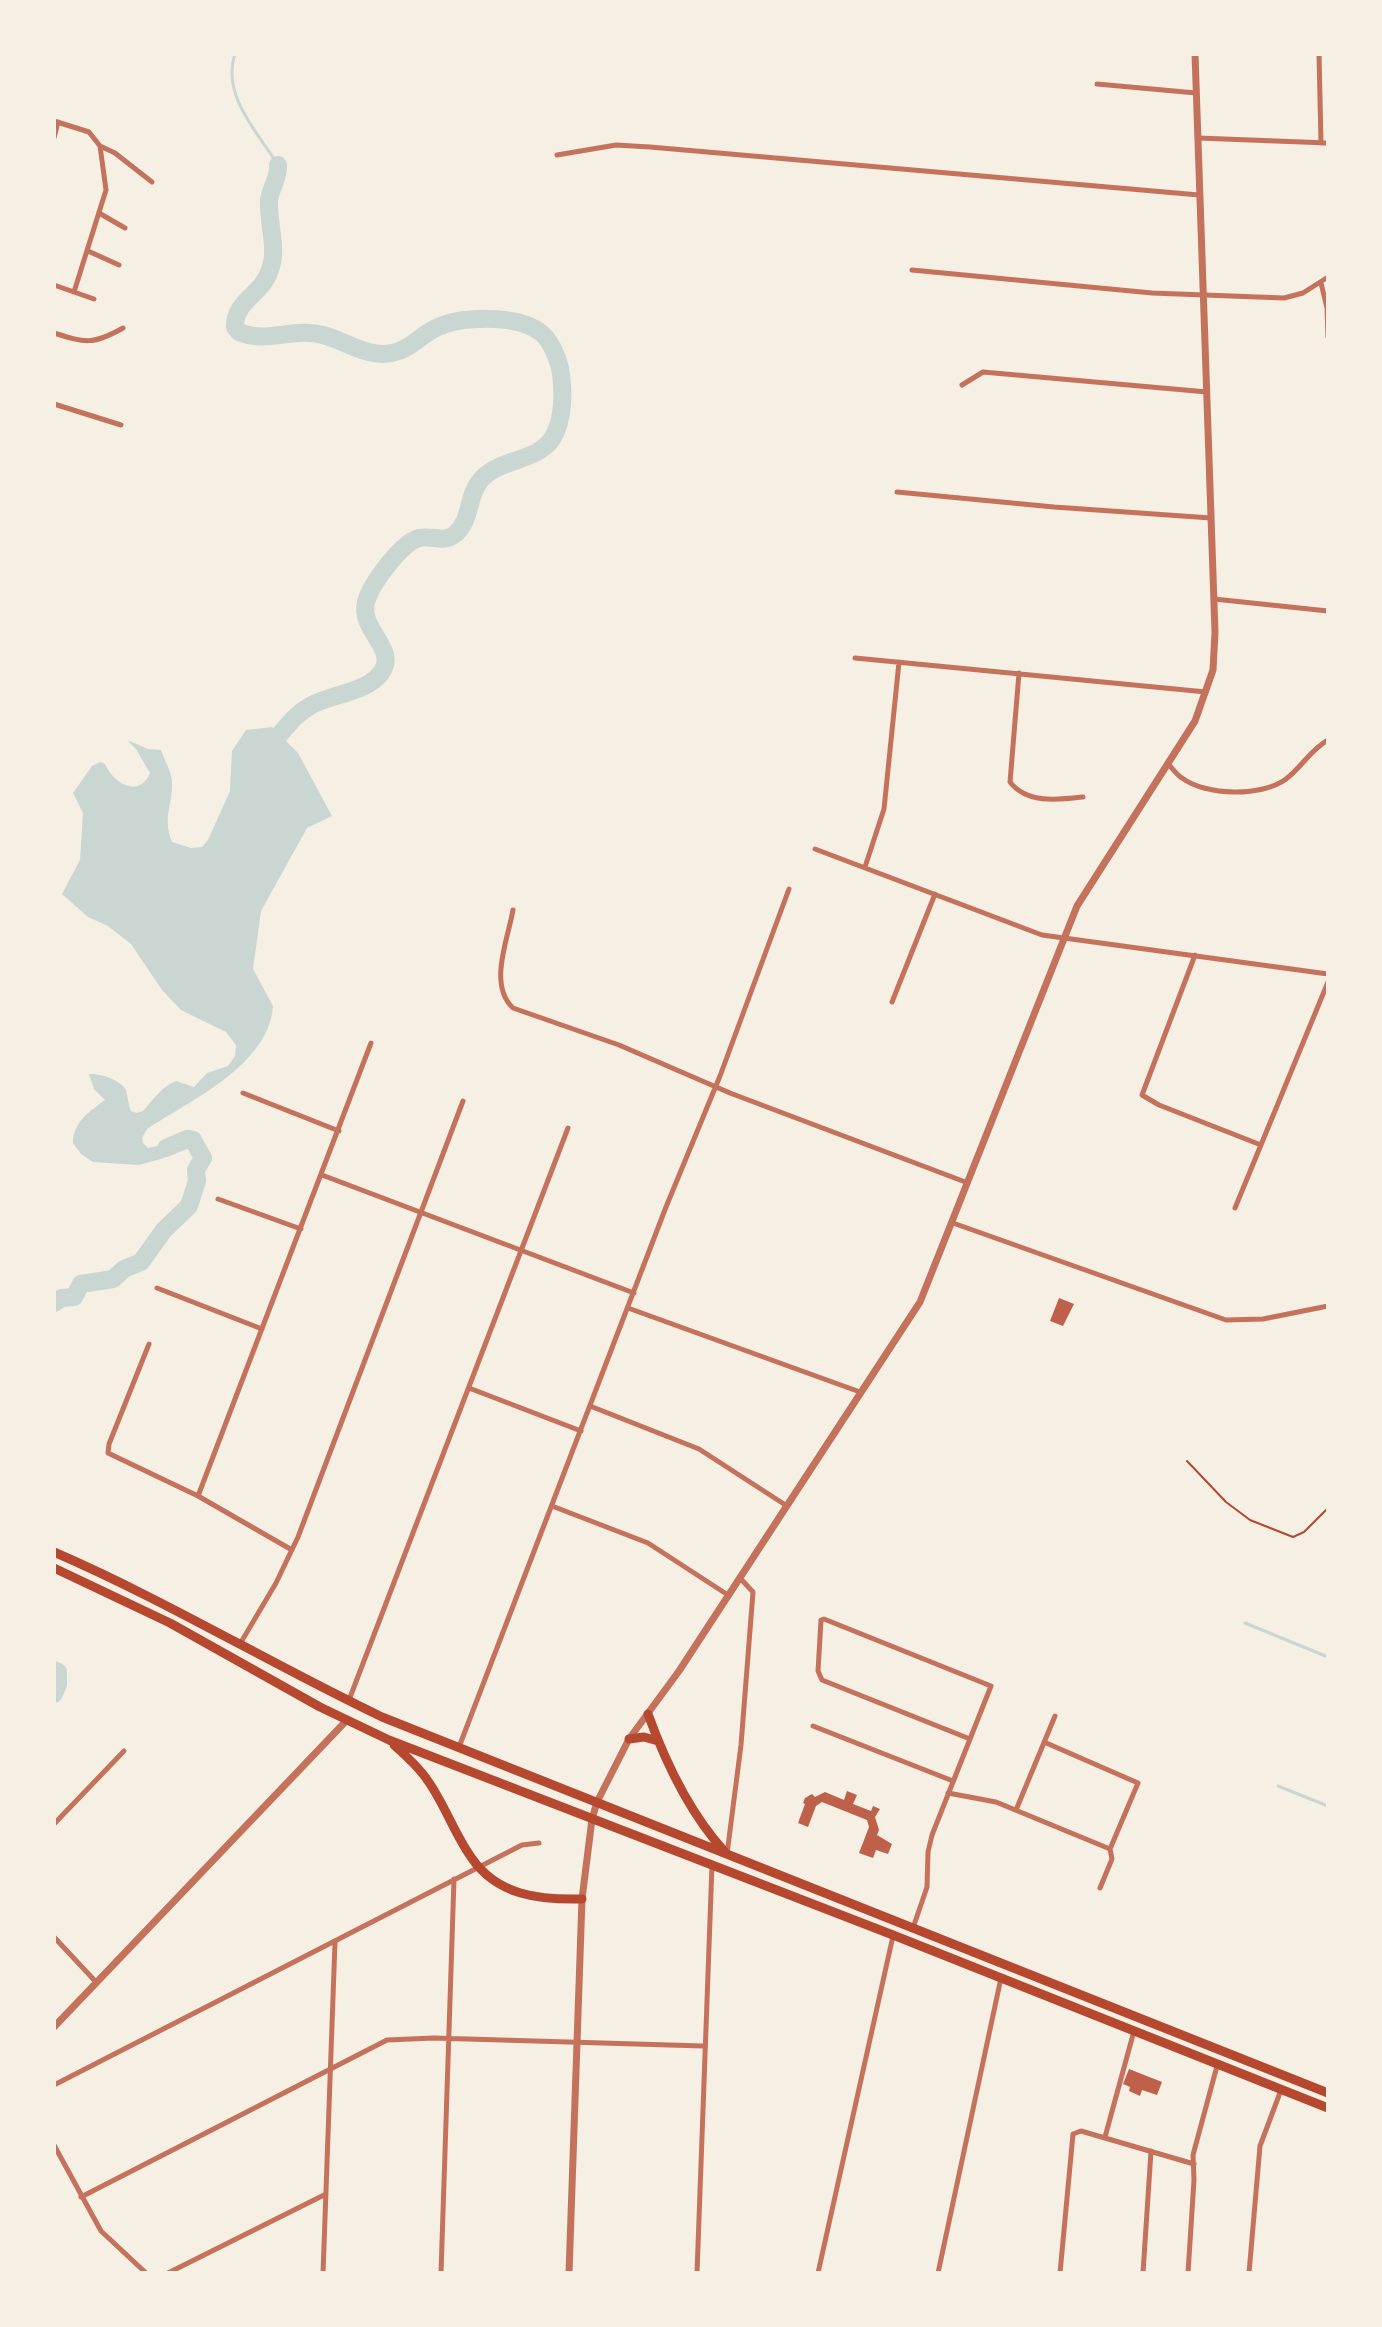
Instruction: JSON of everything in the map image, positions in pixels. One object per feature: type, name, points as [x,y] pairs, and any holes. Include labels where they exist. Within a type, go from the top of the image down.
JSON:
[{"type":"highway","points":[[54,1552],[153,1597],[348,1701],[459,1748],[1328,2093]]},
{"type":"highway","points":[[54,1568],[170,1623],[389,1740],[712,1864],[1328,2108]]},
{"type":"highway","points":[[648,1714],[658,1741],[710,1836],[727,1854]]},
{"type":"highway","points":[[629,1739],[644,1737],[658,1741]]},
{"type":"highway","points":[[389,1740],[429,1781],[470,1857],[499,1883],[524,1896],[548,1900],[582,1899]]},
{"type":"street","points":[[569,2273],[582,1899],[597,1802],[629,1739],[740,1578],[920,1302],[969,1183],[1062,938],[1086,889],[1191,729],[1207,692],[1214,657],[1214,599],[1195,54]]},
{"type":"street","points":[[1198,138],[1325,143],[1319,54]]},
{"type":"street","points":[[1097,84],[1196,93]]},
{"type":"street","points":[[54,138],[56,122],[89,132],[100,146],[115,153],[152,182]]},
{"type":"street","points":[[557,155],[616,145],[645,146],[1199,195]]},
{"type":"street","points":[[74,292],[106,190],[100,146]]},
{"type":"street","points":[[99,213],[125,228]]},
{"type":"street","points":[[88,251],[119,265]]},
{"type":"street","points":[[912,270],[1203,296],[1284,298],[1303,293],[1328,277]]},
{"type":"street","points":[[1321,283],[1327,308],[1328,337]]},
{"type":"street","points":[[54,285],[94,299]]},
{"type":"street","points":[[54,333],[91,342],[123,328]]},
{"type":"street","points":[[962,385],[975,374],[983,372],[1207,392]]},
{"type":"street","points":[[54,404],[121,425]]},
{"type":"street","points":[[897,492],[1211,518]]},
{"type":"street","points":[[1214,599],[1328,611]]},
{"type":"street","points":[[855,658],[1207,692]]},
{"type":"street","points":[[865,867],[880,827],[885,800],[899,662]]},
{"type":"street","points":[[1019,673],[1010,782],[1018,791],[1043,799],[1083,797]]},
{"type":"street","points":[[1169,765],[1183,779],[1199,786],[1231,792],[1255,791],[1284,780],[1310,753],[1328,740]]},
{"type":"street","points":[[815,849],[1042,935],[1328,974]]},
{"type":"street","points":[[459,1748],[677,1177],[716,1087],[789,889]]},
{"type":"street","points":[[892,1002],[935,894]]},
{"type":"street","points":[[513,910],[500,982],[503,995],[513,1008],[619,1045],[716,1087],[969,1183]]},
{"type":"street","points":[[1195,955],[1142,1095],[1159,1105],[1261,1145]]},
{"type":"street","points":[[1235,1208],[1328,982]]},
{"type":"street","points":[[198,1496],[371,1043]]},
{"type":"street","points":[[243,1093],[339,1131]]},
{"type":"street","points":[[240,1644],[292,1550],[463,1101]]},
{"type":"street","points":[[348,1701],[568,1128]]},
{"type":"street","points":[[322,1175],[634,1293]]},
{"type":"street","points":[[218,1199],[301,1229]]},
{"type":"street","points":[[953,1223],[1226,1320],[1272,1318],[1328,1306]]},
{"type":"street","points":[[157,1288],[262,1329]]},
{"type":"street","points":[[628,1308],[861,1393]]},
{"type":"street","points":[[149,1344],[108,1453],[198,1496],[292,1550]]},
{"type":"street","points":[[469,1388],[581,1431]]},
{"type":"street","points":[[590,1406],[699,1449],[787,1506]]},
{"type":"street","points":[[552,1506],[648,1543],[728,1595]]},
{"type":"street","points":[[727,1854],[741,1745],[753,1592],[740,1578]]},
{"type":"street","points":[[913,1929],[927,1887],[929,1843],[991,1686],[824,1619],[819,1623],[818,1671],[822,1680],[970,1739]]},
{"type":"street","points":[[1016,1810],[1055,1716]]},
{"type":"street","points":[[54,2027],[347,1720]]},
{"type":"street","points":[[813,1726],[953,1781]]},
{"type":"street","points":[[1044,1742],[1138,1783],[1110,1849],[1112,1859],[1100,1888]]},
{"type":"street","points":[[54,1824],[124,1751]]},
{"type":"street","points":[[948,1793],[985,1799],[1110,1849]]},
{"type":"street","points":[[54,2085],[479,1866],[522,1845],[539,1843]]},
{"type":"street","points":[[697,2273],[712,1864]]},
{"type":"street","points":[[441,2273],[454,1879]]},
{"type":"street","points":[[818,2273],[893,1935]]},
{"type":"street","points":[[54,1937],[97,1983]]},
{"type":"street","points":[[323,2273],[335,1941]]},
{"type":"street","points":[[938,2273],[1001,1978]]},
{"type":"street","points":[[1105,2137],[1134,2031]]},
{"type":"street","points":[[81,2197],[387,2040],[450,2038],[703,2046]]},
{"type":"street","points":[[1188,2273],[1195,2144],[1218,2064]]},
{"type":"street","points":[[1249,2273],[1260,2146],[1281,2089]]},
{"type":"street","points":[[1060,2273],[1073,2134],[1081,2131],[1194,2164]]},
{"type":"street","points":[[54,2145],[106,2237],[146,2273]]},
{"type":"street","points":[[1143,2273],[1151,2151]]},
{"type":"street","points":[[168,2273],[326,2194]]},
{"type":"path","points":[[1187,1461],[1226,1502],[1250,1520],[1293,1537],[1304,1532],[1328,1508]]},
{"type":"shaded area","points":[[272,727],[298,753],[332,816],[307,828],[261,911],[253,969],[273,1006],[268,1027],[258,1046],[225,1079],[147,1129],[142,1138],[148,1148],[187,1139],[164,1158],[139,1165],[93,1162],[81,1154],[73,1143],[79,1123],[105,1100],[94,1089],[89,1074],[120,1083],[126,1090],[131,1111],[137,1113],[176,1081],[194,1087],[207,1073],[228,1066],[235,1056],[236,1045],[226,1032],[181,1010],[162,990],[131,944],[108,926],[88,917],[62,894],[80,860],[83,813],[73,793],[92,766],[100,762],[126,785],[133,787],[145,781],[150,773],[127,740],[148,749],[161,750],[172,778],[168,818],[172,842],[191,848],[202,847],[230,791],[232,751],[246,730]]},
{"type":"building","points":[[1059,1298],[1074,1304],[1063,1326],[1050,1321]]},
{"type":"building","points":[[847,1791],[857,1795],[853,1804],[871,1811],[873,1806],[880,1809],[875,1817],[879,1830],[877,1835],[892,1844],[888,1854],[876,1850],[873,1858],[859,1853],[869,1827],[867,1820],[822,1802],[816,1806],[808,1827],[798,1823],[805,1798],[825,1792],[844,1800]]},
{"type":"building","points":[[1129,2069],[1162,2082],[1157,2095],[1142,2090],[1140,2096],[1129,2091],[1130,2087],[1123,2084]]},
{"type":"waterway","points":[[235,54],[232,69],[237,99],[278,165]]},
{"type":"waterway","points":[[263,752],[303,711],[318,702],[367,685],[381,673],[385,656],[365,612],[369,594],[380,575],[412,541],[454,535],[464,523],[480,481],[496,468],[545,447],[559,423],[562,395],[560,368],[550,343],[540,332],[517,322],[487,319],[458,321],[434,329],[404,349],[383,354],[312,333],[260,336],[239,332],[235,327],[239,311],[266,279],[272,262],[269,201],[278,165]]},
{"type":"waterway","points":[[54,1303],[62,1298],[74,1297],[81,1284],[113,1279],[124,1269],[141,1262],[164,1230],[189,1206],[197,1181],[196,1170],[203,1158],[193,1140],[187,1139],[166,1148]]},
{"type":"waterway","points":[[1245,1623],[1328,1657]]},
{"type":"waterway","points":[[54,1670],[58,1672],[54,1694]]},
{"type":"waterway","points":[[1278,1786],[1328,1806]]}]
